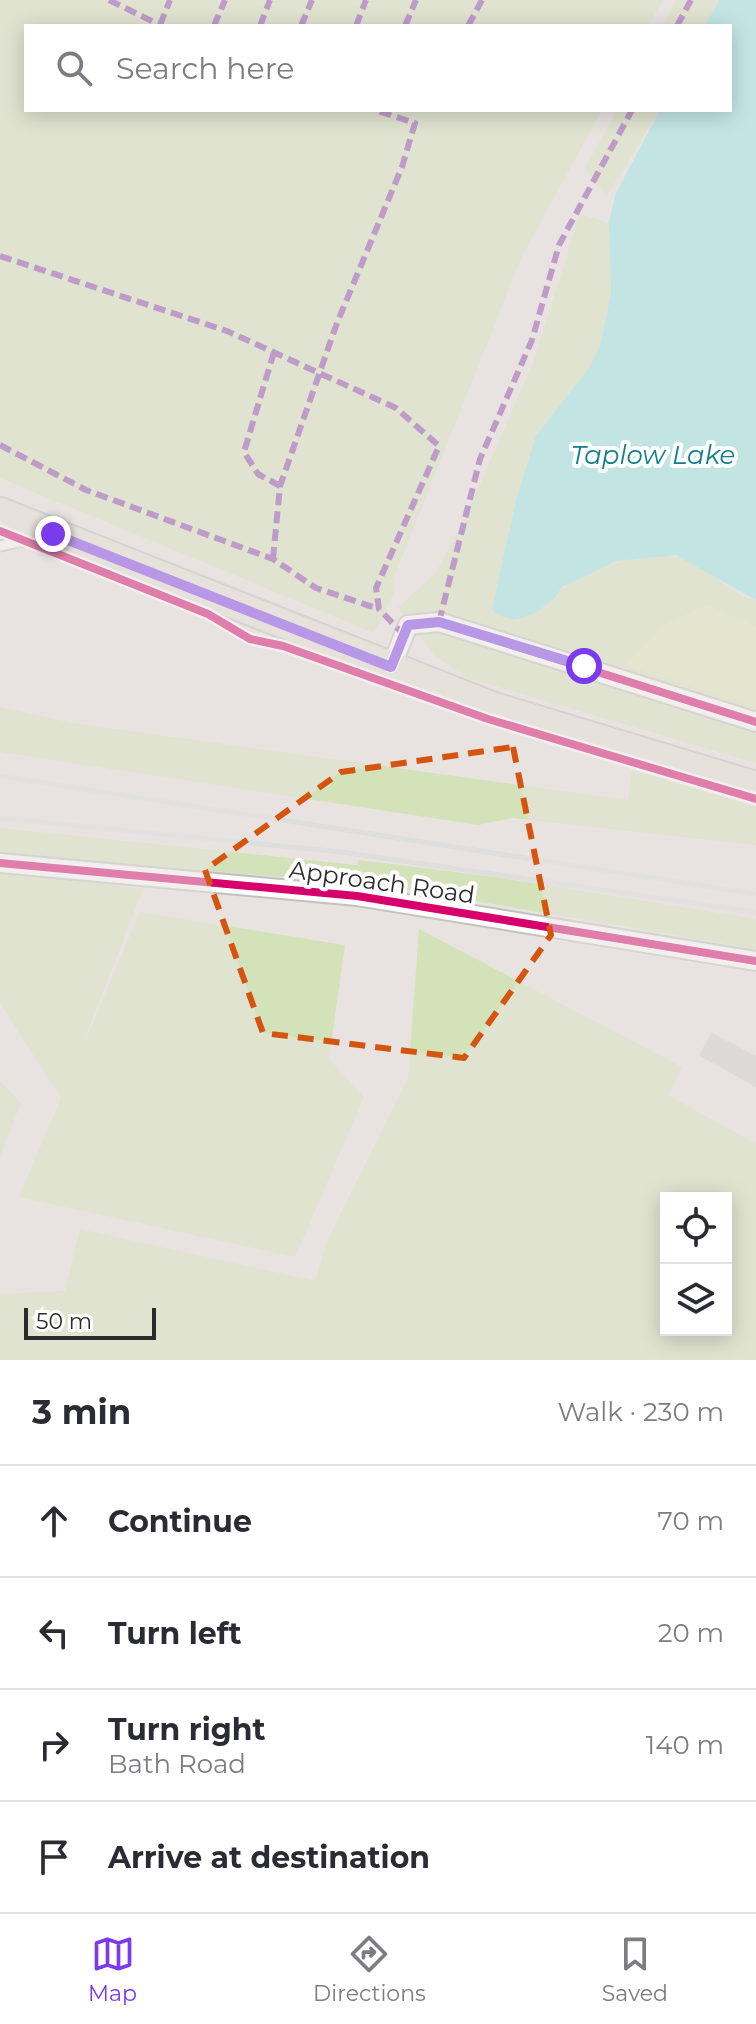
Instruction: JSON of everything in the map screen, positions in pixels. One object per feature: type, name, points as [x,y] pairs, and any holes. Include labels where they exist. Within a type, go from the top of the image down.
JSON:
[{"type":"main road","points":[[0,512],[494,707],[756,786]]},
{"type":"street","points":[[391,667],[408,625],[439,622],[756,722]]},
{"type":"street","name":"Approach Road","points":[[0,863],[357,896],[756,961]]},
{"type":"lane","points":[[0,546],[53,534]]},
{"type":"highlighted area","points":[[513,747],[551,935],[464,1058],[263,1033],[205,870],[341,772]]},
{"type":"green space","points":[[0,0],[663,0],[649,24],[24,24],[24,112],[601,112],[521,258],[395,575],[394,593],[374,633],[0,478]]},
{"type":"green space","points":[[676,0],[719,0],[706,24],[663,24]]},
{"type":"green space","points":[[616,112],[659,112],[606,197],[585,168]]},
{"type":"green space","points":[[580,214],[609,223],[611,293],[600,347],[589,368],[536,436],[492,609],[555,598],[564,587],[596,569],[635,558],[673,556],[696,563],[738,593],[756,600],[756,626],[706,605],[626,665],[756,708],[756,763],[468,678],[434,655],[398,607],[435,574],[464,521],[533,363]]},
{"type":"green space","points":[[706,605],[756,626],[756,708],[625,665],[663,625]]},
{"type":"green space","points":[[0,707],[72,723],[628,800],[632,770],[756,807],[756,845],[512,818],[478,825],[0,752]]},
{"type":"green space","points":[[0,828],[357,865],[359,860],[495,877],[756,919],[756,949],[387,886],[0,853]]},
{"type":"green space","points":[[0,870],[143,889],[78,1057],[140,912],[345,945],[329,1059],[364,1097],[295,1257],[19,1197],[61,1098],[0,1003]]},
{"type":"green space","points":[[419,929],[682,1067],[668,1095],[756,1144],[756,1360],[0,1360],[0,1294],[65,1291],[80,1229],[315,1281],[327,1241],[408,1078]]},
{"type":"green space","points":[[0,1081],[21,1103],[0,1156]]},
{"type":"water","name":"Taplow Lake","points":[[719,0],[756,0],[756,600],[676,555],[616,561],[562,587],[555,598],[535,613],[515,620],[497,615],[492,609],[517,497],[536,436],[589,368],[600,347],[611,293],[609,223],[615,195],[659,112],[732,112],[732,24],[706,24]]},
{"type":"building","points":[[712,1034],[756,1057],[756,1086],[700,1055]]},
{"type":"railway","points":[[0,776],[756,894]]},
{"type":"railway","points":[[0,818],[341,852],[756,912]]},
{"type":"marked path","points":[[109,0],[158,24]]},
{"type":"marked path","points":[[160,24],[170,0]]},
{"type":"marked path","points":[[215,24],[225,0]]},
{"type":"marked path","points":[[261,24],[270,0]]},
{"type":"marked path","points":[[302,24],[312,0]]},
{"type":"marked path","points":[[357,24],[366,0]]},
{"type":"marked path","points":[[406,24],[416,0]]},
{"type":"marked path","points":[[469,24],[482,0]]},
{"type":"marked path","points":[[678,24],[691,0]]},
{"type":"marked path","points":[[273,559],[280,486],[337,323],[402,167],[415,123],[381,112]]},
{"type":"marked path","points":[[439,622],[480,459],[532,340],[559,245],[631,112]]},
{"type":"marked path","points":[[0,256],[227,331],[396,408],[439,446],[376,588],[379,609],[404,635]]},
{"type":"marked path","points":[[274,352],[244,452],[258,474],[280,486]]},
{"type":"marked path","points":[[0,445],[86,490],[273,559],[316,588],[379,609]]},
{"type":"cycle path","points":[[0,531],[208,614],[250,639],[283,646],[488,719],[756,799]]},
{"type":"cycle path","points":[[391,667],[408,625],[439,622],[756,722]]},
{"type":"cycle path","points":[[0,863],[357,896],[756,961]]},
{"type":"route","points":[[53,534],[391,667],[408,625],[439,622],[584,666]]}]
